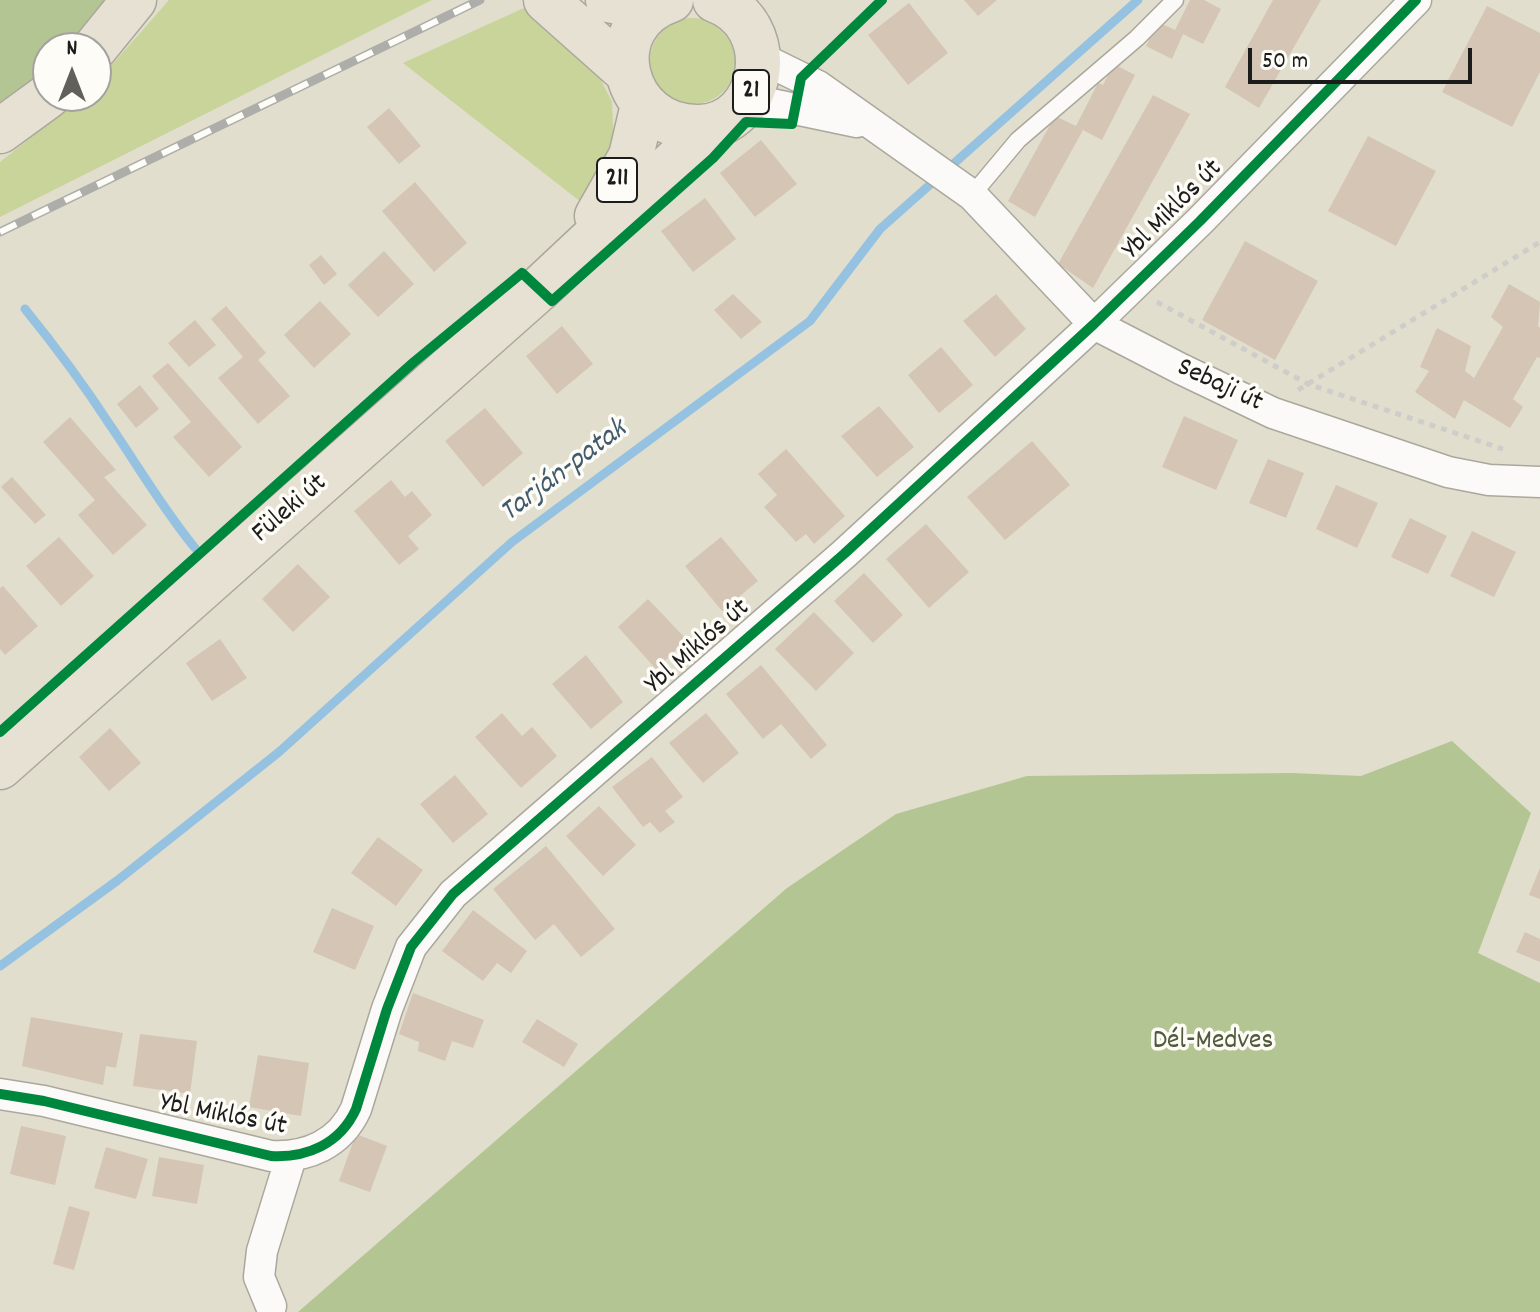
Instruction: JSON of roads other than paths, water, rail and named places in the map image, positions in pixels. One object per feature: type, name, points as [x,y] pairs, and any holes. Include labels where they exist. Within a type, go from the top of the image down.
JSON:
[{"type":"main road","points":[[108,32],[134,0]]},
{"type":"main road","name":"21","points":[[546,0],[635,88],[660,119],[681,127],[704,127]]},
{"type":"main road","points":[[608,0],[662,5]]},
{"type":"main road","name":"21","points":[[715,0],[761,30],[757,79],[747,99]]},
{"type":"main road","name":"Füleki út","points":[[578,250],[631,156],[635,88],[629,44],[634,31],[662,5]]},
{"type":"main road","name":"Füleki út","points":[[0,767],[539,289],[684,153],[704,127],[728,118],[747,99]]},
{"type":"main road","points":[[0,131],[32,109]]},
{"type":"street","name":"Ybl Miklós út","points":[[0,1094],[44,1101],[271,1156],[291,1157],[331,1142],[350,1121],[411,947],[453,894],[844,554],[1094,324],[1416,0]]},
{"type":"street","name":"Sebaji út","points":[[761,30],[818,86],[953,182],[1094,324],[1266,410],[1448,472],[1489,480],[1540,482]]},
{"type":"street","points":[[747,99],[871,125]]},
{"type":"street","name":"Ybl Miklós út","points":[[271,1306],[259,1277],[262,1251],[291,1157]]},
{"type":"lane","points":[[953,182],[1018,140],[1137,38],[1175,0]]},
{"type":"waterway","name":"Tarján-patak","points":[[0,966],[118,880],[279,752],[512,542],[810,321],[880,229],[1138,0]]},
{"type":"waterway","points":[[25,309],[80,380],[161,503],[195,548]]},
{"type":"railway","points":[[0,232],[480,0]]},
{"type":"park label","name":"Dél-Medves","points":[[1213,1043]]}]
